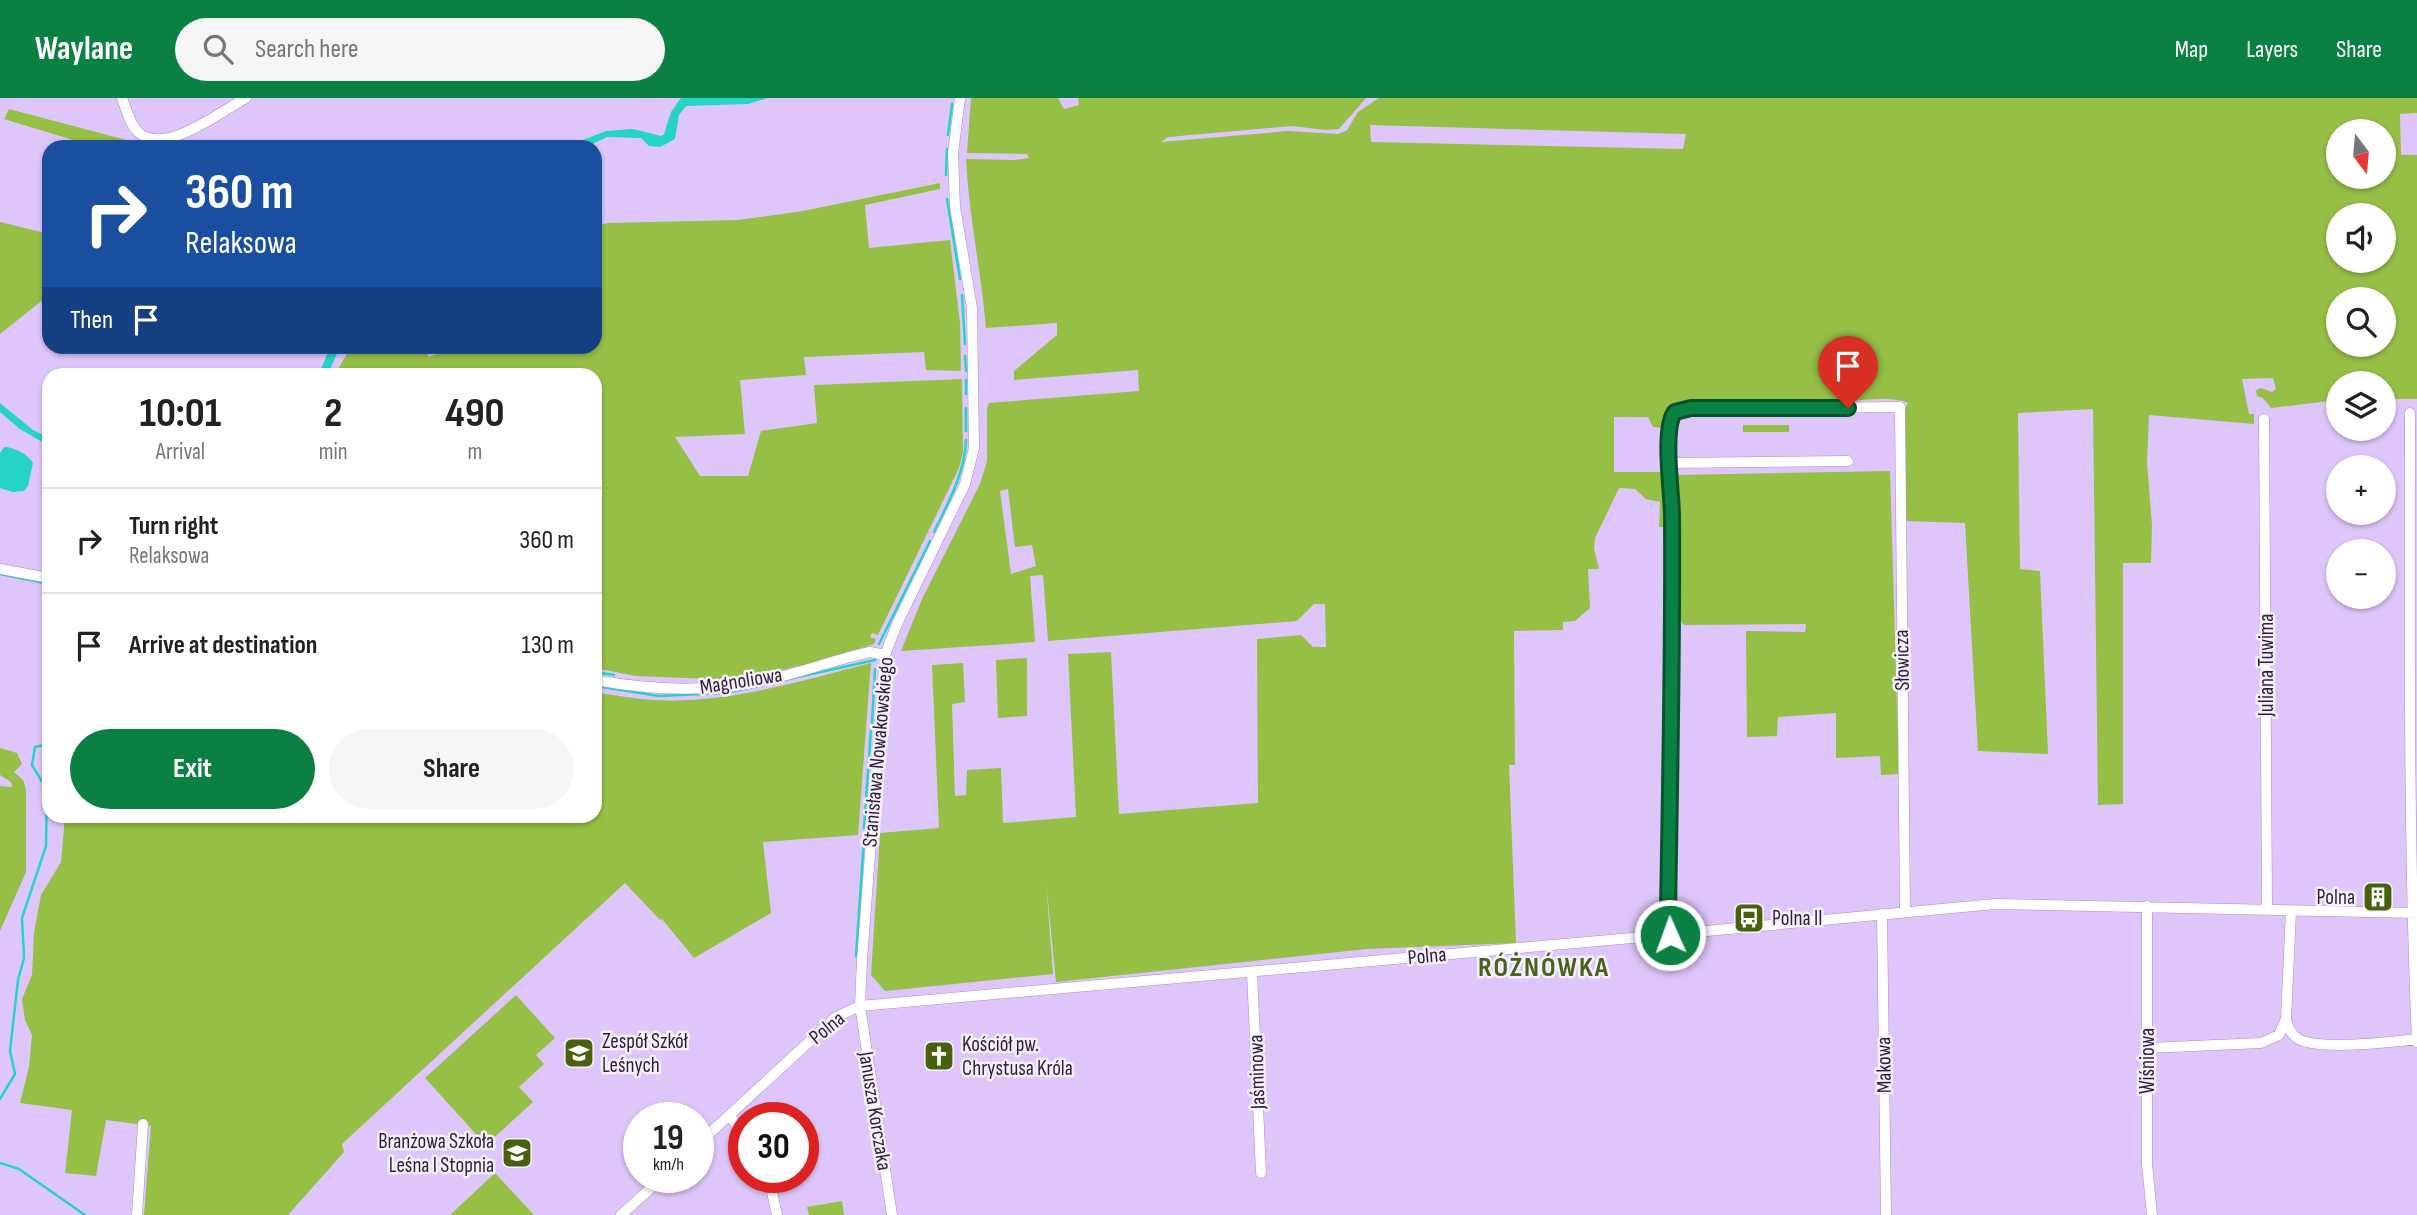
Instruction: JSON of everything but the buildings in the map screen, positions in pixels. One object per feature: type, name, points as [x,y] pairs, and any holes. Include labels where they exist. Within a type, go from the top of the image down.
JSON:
[{"type":"street","points":[[122,98],[135,128],[154,140],[167,140],[177,136],[246,98]]},
{"type":"street","name":"Stanisława Nowakowskiego","points":[[860,1006],[885,654],[972,466],[975,416],[972,308],[955,206],[954,181],[960,98]]},
{"type":"street","name":"Słowicza","points":[[1670,463],[1669,427],[1675,412],[1691,408],[1900,408],[1905,912]]},
{"type":"street","points":[[2286,1019],[2294,1036],[2308,1042],[2359,1045],[2417,1040],[2414,575],[2410,413]]},
{"type":"street","name":"Juliana Tuwima","points":[[2264,419],[2267,910]]},
{"type":"street","points":[[1670,935],[1668,915],[1673,628],[1670,463],[1848,461]]},
{"type":"street","points":[[0,569],[42,577]]},
{"type":"street","name":"Magnoliowa","points":[[602,681],[650,688],[717,689],[762,681],[870,652],[885,654]]},
{"type":"street","name":"Polna","points":[[744,1102],[836,1017],[860,1006],[2021,903],[2415,913]]},
{"type":"street","name":"Wiśniowa","points":[[2147,906],[2148,1178],[2152,1215]]},
{"type":"street","points":[[2147,1048],[2265,1042],[2281,1032],[2286,1019],[2291,911]]},
{"type":"street","name":"Makowa","points":[[1882,914],[1886,1215]]},
{"type":"street","name":"Jaśminowa","points":[[1252,972],[1261,1172]]},
{"type":"street","name":"Janusza Korczaka","points":[[860,1006],[891,1215]]},
{"type":"street","name":"Polna","points":[[714,1130],[728,1117]]},
{"type":"street","points":[[136,1215],[143,1124]]},
{"type":"street","points":[[621,1215],[645,1193]]},
{"type":"street","points":[[772,1193],[777,1215]]},
{"type":"shaded area","points":[[681,98],[768,98],[748,104],[686,106],[679,115],[675,139],[660,147],[649,146],[641,138],[607,137],[601,140],[583,140],[606,131],[633,129],[661,136],[671,112]]},
{"type":"shaded area","points":[[971,98],[1058,98],[1064,109],[1079,105],[1078,98],[1366,98],[1339,129],[1292,126],[1168,137],[1161,142],[1288,131],[1338,134],[1347,130],[1358,112],[1379,98],[2417,98],[2417,113],[2400,114],[2401,155],[2417,155],[2417,399],[2396,399],[2396,371],[2326,371],[2326,401],[2271,408],[2263,398],[2257,396],[2256,390],[2261,388],[2272,392],[2276,389],[2273,378],[2242,379],[2249,414],[2254,414],[2254,424],[2149,415],[2147,462],[2152,525],[2151,563],[2123,563],[2123,804],[2098,805],[2093,409],[2018,413],[2020,569],[2040,571],[2048,754],[1978,751],[1965,523],[1905,521],[1903,413],[1908,403],[1889,399],[1789,405],[1694,405],[1686,402],[1669,408],[1666,428],[1653,427],[1648,417],[1614,417],[1614,472],[1666,472],[1667,527],[1659,527],[1660,502],[1646,499],[1635,489],[1619,488],[1595,538],[1594,549],[1599,569],[1588,569],[1590,608],[1575,621],[1563,622],[1563,630],[1514,631],[1515,765],[1509,765],[1516,943],[1367,949],[1056,982],[1046,881],[1053,974],[885,991],[871,975],[880,833],[939,828],[932,665],[963,663],[965,702],[952,704],[955,796],[966,795],[967,770],[1001,768],[1003,823],[1076,817],[1068,654],[1111,652],[1119,814],[1258,803],[1257,639],[1301,635],[1313,647],[1326,647],[1325,604],[1314,604],[1297,621],[1048,641],[1043,575],[1030,576],[1035,642],[901,651],[922,599],[980,484],[987,461],[989,403],[1139,391],[1138,370],[1014,380],[1014,371],[1057,335],[1057,323],[986,328],[966,159],[1015,160],[1029,158],[1027,154],[967,153]],"holes":[[[1370,125],[1686,134],[1683,149],[1371,142]],[[1008,489],[1015,547],[1032,545],[1036,566],[1011,574],[1000,491]]]},
{"type":"shaded area","points":[[9,109],[126,140],[73,140],[4,119]]},
{"type":"shaded area","points":[[940,183],[940,189],[865,205],[869,248],[950,240],[960,323],[961,371],[926,370],[924,352],[804,357],[806,375],[740,380],[745,434],[675,437],[700,476],[748,476],[761,431],[817,423],[814,385],[962,379],[963,452],[959,468],[878,635],[872,633],[870,637],[876,639],[874,644],[816,662],[737,680],[636,676],[602,669],[602,368],[339,368],[347,354],[427,354],[429,357],[436,354],[602,354],[602,224],[738,220],[803,211]]},
{"type":"shaded area","points":[[0,222],[42,232],[42,301],[0,334]]},
{"type":"shaded area","points":[[327,354],[337,354],[331,368],[321,368]]},
{"type":"shaded area","points":[[0,403],[42,434],[42,442],[20,429],[0,412]]},
{"type":"shaded area","points":[[1743,425],[1789,425],[1789,432],[1743,432]]},
{"type":"shaded area","points":[[4,447],[20,452],[33,463],[28,486],[24,491],[13,492],[0,488],[0,453]]},
{"type":"shaded area","points":[[1890,471],[1899,774],[1881,775],[1880,756],[1836,758],[1836,713],[1778,717],[1777,736],[1747,737],[1746,631],[1805,632],[1806,624],[1684,625],[1679,619],[1676,475]]},
{"type":"shaded area","points":[[1027,658],[1027,716],[998,718],[996,660]]},
{"type":"shaded area","points":[[871,663],[858,835],[763,842],[771,913],[694,958],[662,919],[660,920],[625,883],[342,1144],[344,1152],[288,1215],[144,1215],[151,1126],[106,1120],[96,1176],[65,1173],[72,1110],[20,1103],[29,1067],[32,1035],[25,1020],[22,999],[32,975],[34,933],[41,895],[61,862],[64,823],[602,823],[602,693],[654,700],[682,700],[736,695]]},
{"type":"shaded area","points":[[0,748],[17,753],[22,764],[14,772],[23,780],[26,789],[26,872],[0,931],[0,786],[12,787],[11,782],[0,775]]},
{"type":"shaded area","points":[[516,995],[555,1038],[536,1055],[544,1064],[519,1087],[533,1102],[486,1145],[425,1078]]},
{"type":"shaded area","points":[[495,1173],[534,1215],[450,1215]]},
{"type":"shaded area","points":[[842,1201],[844,1215],[809,1215],[807,1207]]},
{"type":"waterway","points":[[948,135],[952,104]]},
{"type":"waterway","points":[[946,175],[947,149]]},
{"type":"waterway","points":[[947,199],[960,279]]},
{"type":"waterway","points":[[962,295],[965,344]]},
{"type":"waterway","points":[[965,356],[966,371]]},
{"type":"waterway","points":[[966,380],[966,394]]},
{"type":"waterway","points":[[966,408],[966,431]]},
{"type":"waterway","points":[[934,532],[959,476],[966,440]]},
{"type":"waterway","points":[[879,644],[930,541]]},
{"type":"waterway","points":[[0,574],[42,583]]},
{"type":"waterway","points":[[602,687],[659,696],[726,693],[875,660]]},
{"type":"waterway","points":[[872,723],[875,669]]},
{"type":"waterway","points":[[602,673],[614,675]]},
{"type":"waterway","points":[[864,828],[871,729]]},
{"type":"waterway","points":[[42,746],[35,747],[32,765],[42,782]]},
{"type":"waterway","points":[[0,1099],[15,1074],[10,1051],[18,980],[24,958],[22,918],[46,846],[46,823]]},
{"type":"waterway","points":[[856,956],[864,838]]},
{"type":"waterway","points":[[0,1163],[19,1169],[85,1215]]},
{"type":"place","name":"Polna","points":[[2378,897]]},
{"type":"place","name":"Polna II","points":[[1749,918]]},
{"type":"place","name":"Zespół Szkół Leśnych","points":[[579,1053]]},
{"type":"place","name":"Kościół pw. Chrystusa Króla","points":[[939,1056]]},
{"type":"place","name":"Branżowa Szkoła Leśna I Stopnia","points":[[517,1153]]},
{"type":"district","name":"RÓŻNÓWKA","points":[[1544,967]]},
{"type":"route","points":[[1670,935],[1668,915],[1673,628],[1672,507],[1668,438],[1672,415],[1679,410],[1691,408],[1848,408]]}]
